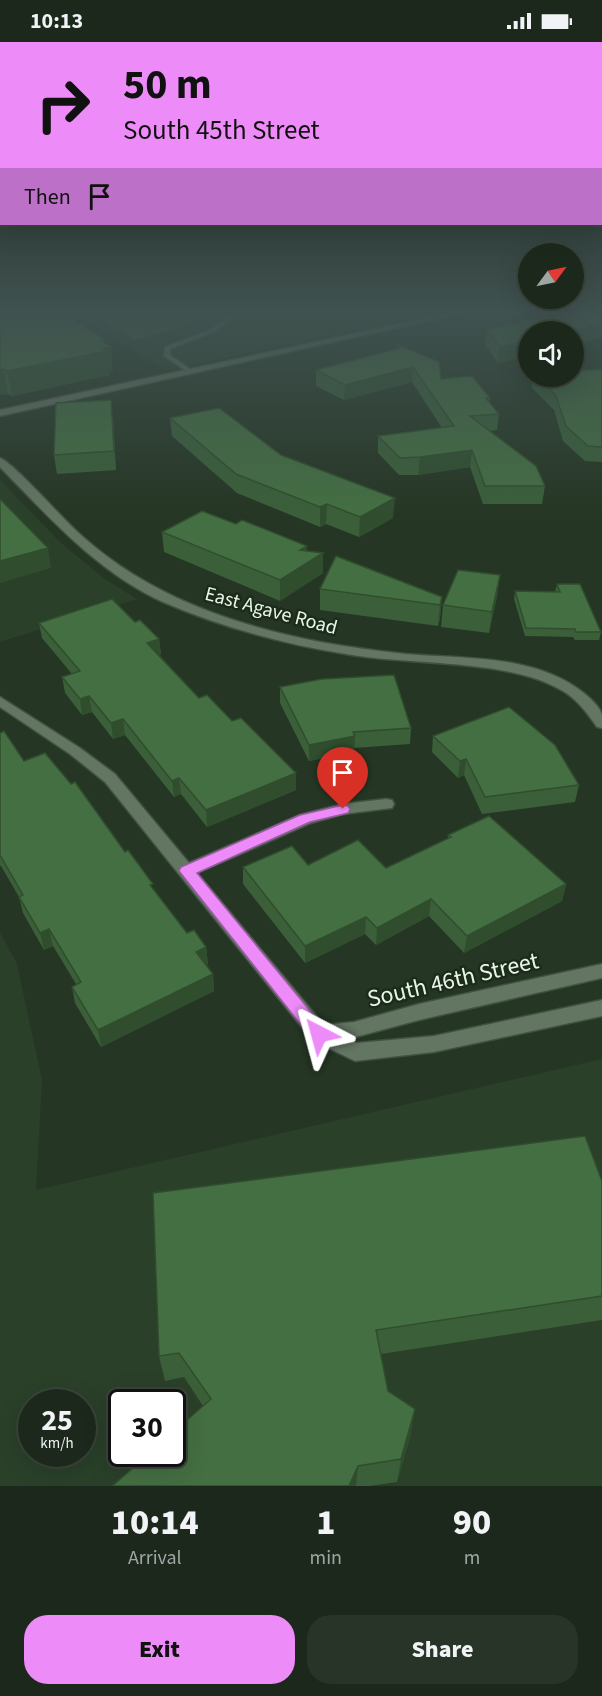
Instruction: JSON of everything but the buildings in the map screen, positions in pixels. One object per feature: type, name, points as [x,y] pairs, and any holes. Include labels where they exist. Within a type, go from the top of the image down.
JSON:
[{"type":"street","points":[[0,413],[152,380]]},
{"type":"street","name":"East Agave Road","points":[[0,461],[111,568],[165,598],[238,626],[339,650],[520,668],[563,685],[578,695],[596,713],[602,724]]},
{"type":"street","points":[[0,701],[111,778],[319,1034],[355,1052],[378,1050],[434,1044],[602,1008]]},
{"type":"street","points":[[186,871],[306,819],[343,809],[386,804]]},
{"type":"street","name":"South 46th Street","points":[[319,1034],[354,1030],[419,1012],[602,971]]},
{"type":"shaded area","points":[[0,480],[61,543],[105,579],[137,599],[0,642]]},
{"type":"shaded area","points":[[0,932],[17,964],[42,1080],[36,1190],[602,1059],[602,1486],[0,1486]]},
{"type":"route","points":[[319,1034],[186,871],[306,819],[343,809]]}]
